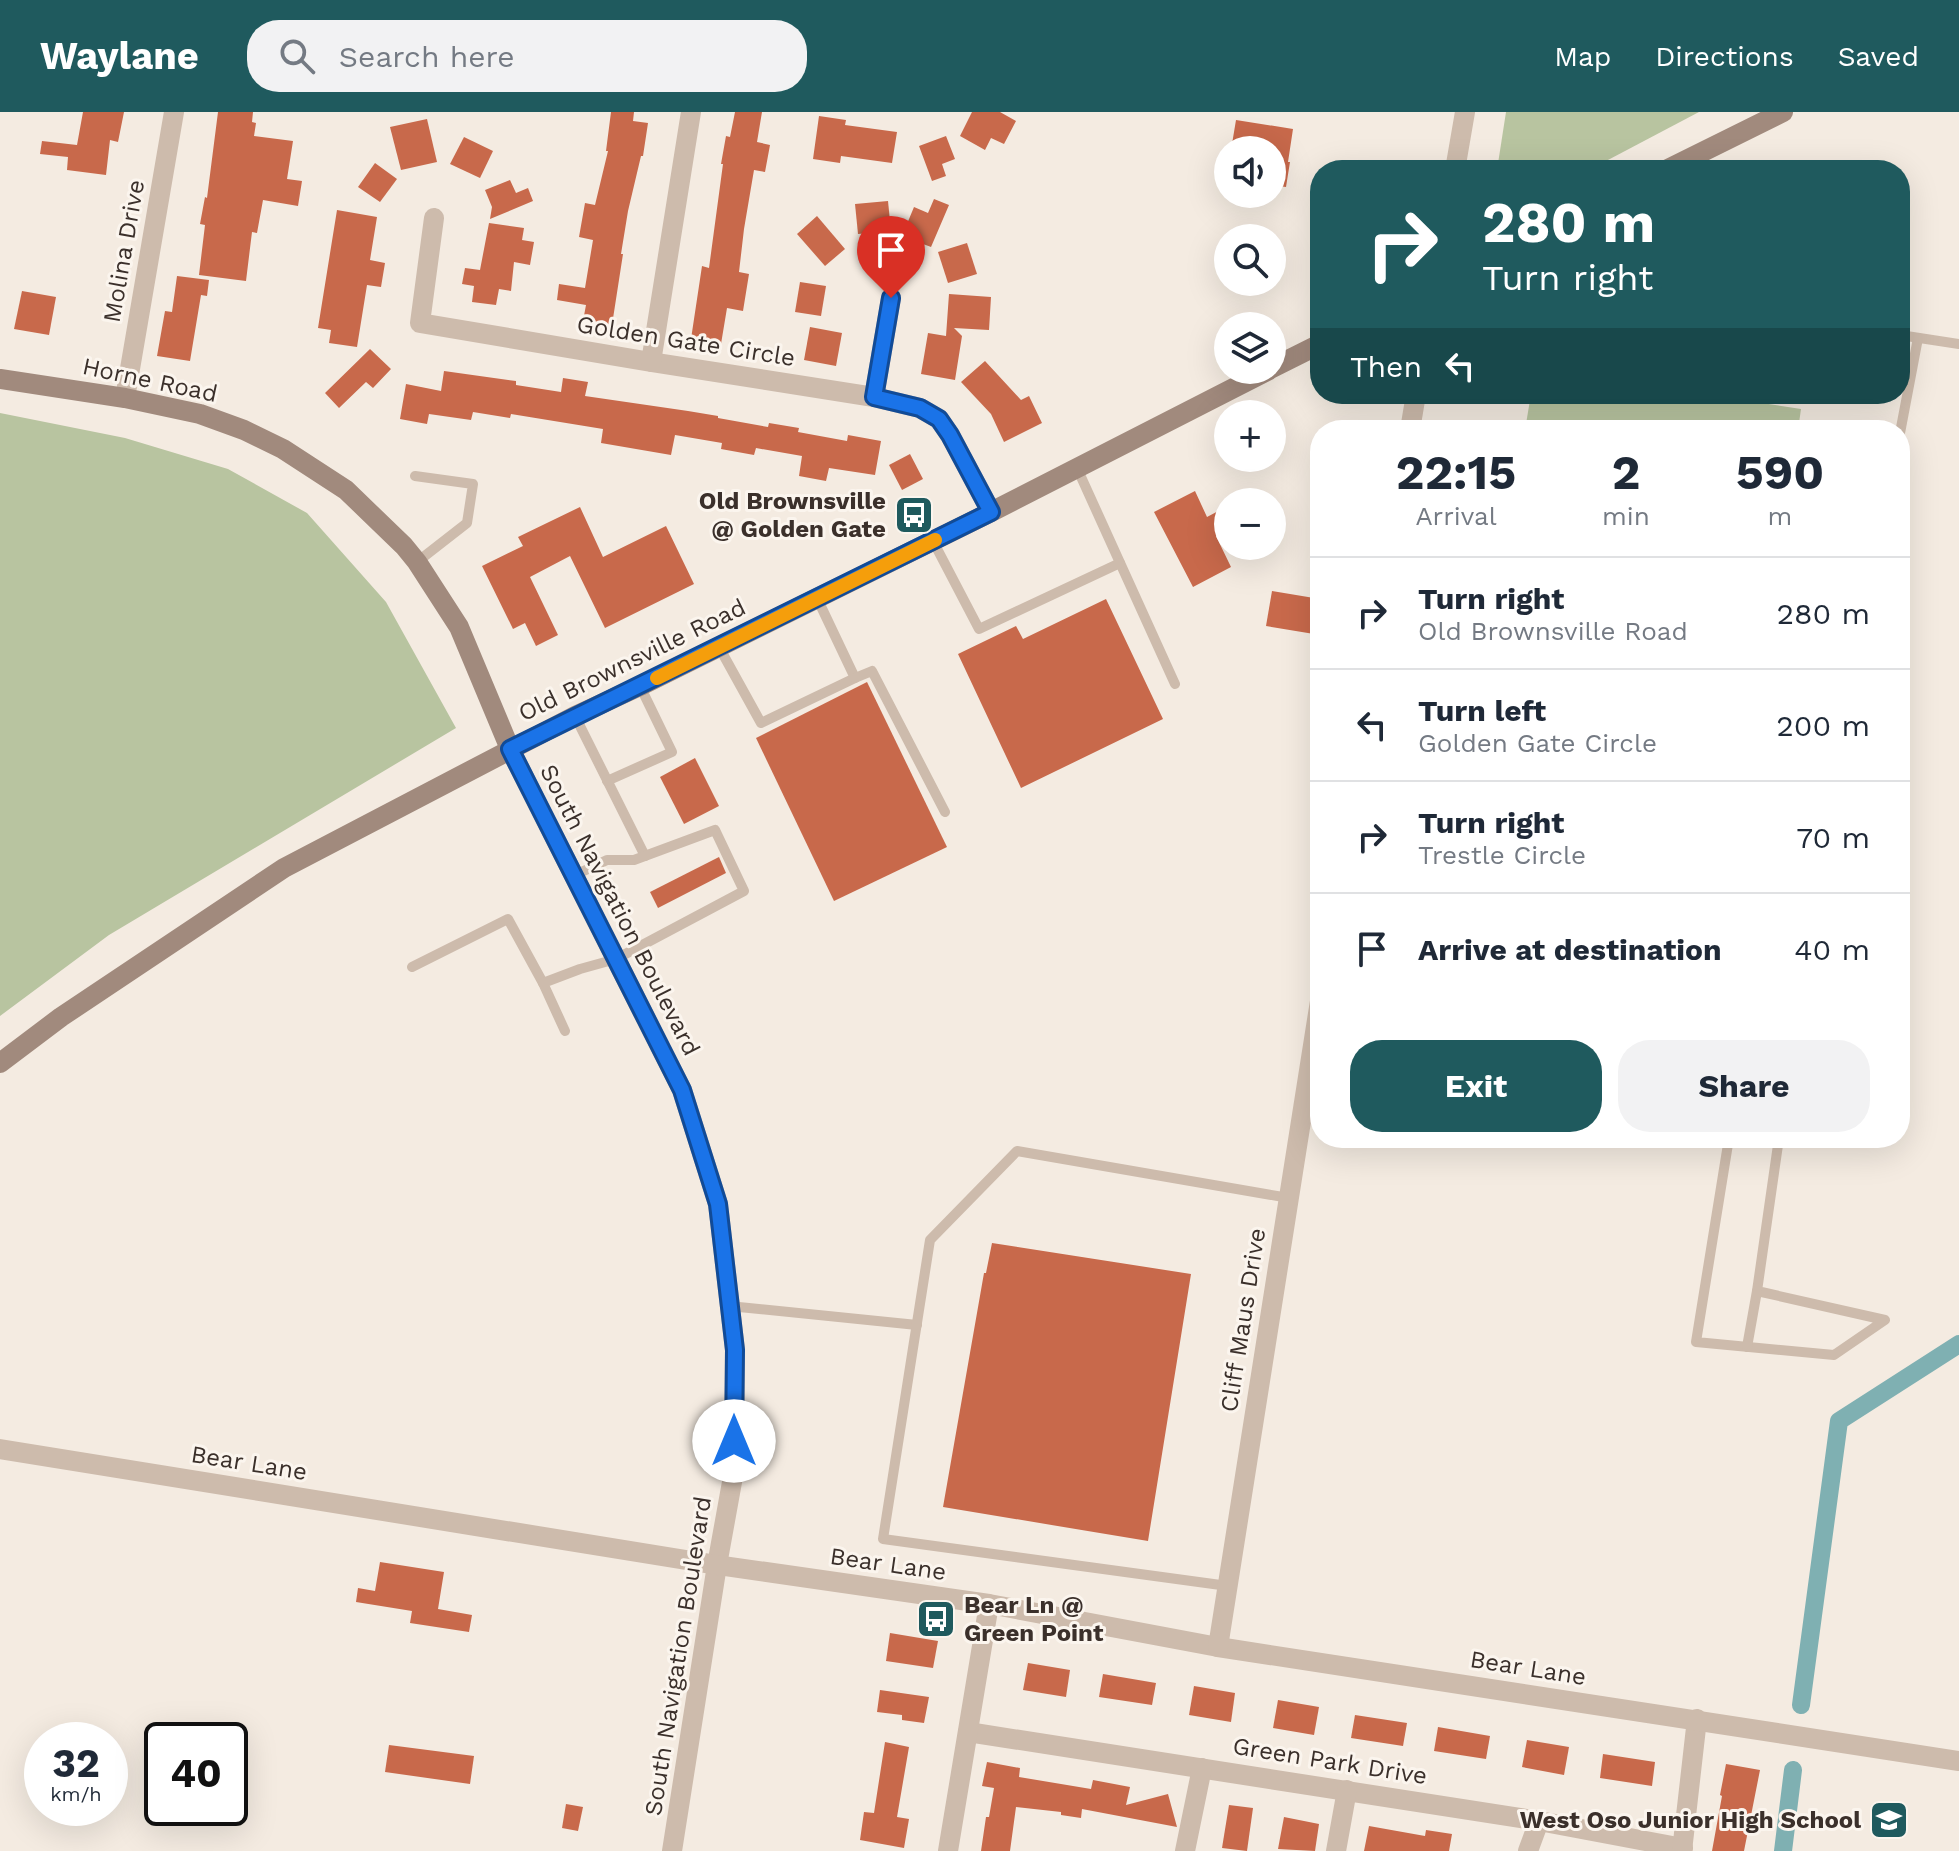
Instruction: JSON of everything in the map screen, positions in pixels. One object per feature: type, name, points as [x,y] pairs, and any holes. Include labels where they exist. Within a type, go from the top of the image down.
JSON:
[{"type":"main road","points":[[1690,160],[1783,112]]},
{"type":"main road","name":"Old Brownsville Road","points":[[1286,361],[1310,349]]},
{"type":"main road","name":"Horne Road","points":[[0,379],[125,398],[200,414],[283,449],[346,490],[404,546],[459,627],[510,749]]},
{"type":"main road","name":"Old Brownsville Road","points":[[0,1063],[61,1017],[284,868],[575,716],[933,541],[1241,384]]},
{"type":"street","name":"Molina Drive","points":[[125,398],[174,112]]},
{"type":"street","points":[[651,362],[691,112]]},
{"type":"street","points":[[1457,160],[1465,112]]},
{"type":"street","name":"Golden Gate Circle","points":[[434,218],[420,323],[874,397],[920,408],[939,419],[950,435],[991,512]]},
{"type":"street","points":[[874,397],[891,298]]},
{"type":"street","name":"South Navigation Boulevard","points":[[510,749],[682,1090],[718,1204],[735,1350],[734,1471],[672,1851]]},
{"type":"street","name":"Cliff Maus Drive","points":[[1218,1647],[1310,1065]]},
{"type":"street","name":"Bear Lane","points":[[0,1449],[717,1565],[989,1604],[1218,1647],[1959,1761]]},
{"type":"street","points":[[948,1851],[989,1604]]},
{"type":"street","points":[[1682,1849],[1697,1719]]},
{"type":"street","name":"Green Park Drive","points":[[968,1732],[1539,1821],[1682,1849]]},
{"type":"street","points":[[1185,1851],[1202,1768]]},
{"type":"street","points":[[1336,1851],[1347,1790]]},
{"type":"street","points":[[1528,1851],[1539,1821]]},
{"type":"lane","points":[[1910,337],[1959,344]]},
{"type":"lane","points":[[1910,380],[1918,338]]},
{"type":"lane","points":[[1077,468],[1175,684]]},
{"type":"lane","points":[[415,476],[473,484],[467,523],[417,562]]},
{"type":"lane","points":[[933,541],[979,629],[1120,563]]},
{"type":"lane","points":[[817,598],[855,678]]},
{"type":"lane","points":[[719,647],[761,723],[872,671],[945,812]]},
{"type":"lane","points":[[607,781],[672,752],[640,686]]},
{"type":"lane","points":[[575,716],[645,856]]},
{"type":"lane","points":[[543,983],[616,959],[744,891],[715,830],[634,860],[607,860],[573,876]]},
{"type":"lane","points":[[412,967],[508,919],[565,1031]]},
{"type":"lane","points":[[1727,1148],[1696,1342],[1834,1355],[1885,1320],[1757,1291]]},
{"type":"lane","points":[[1747,1347],[1778,1148]]},
{"type":"lane","points":[[1228,1586],[883,1539],[930,1240],[1017,1151],[1289,1198]]},
{"type":"lane","points":[[729,1306],[917,1325]]},
{"type":"green space","points":[[1506,112],[1699,112],[1608,160],[1499,160]]},
{"type":"green space","points":[[1529,404],[1769,404],[1801,409],[1799,420],[1527,420]]},
{"type":"green space","points":[[0,413],[125,438],[228,469],[307,513],[386,602],[456,728],[109,935],[0,1016]]},
{"type":"building","points":[[83,112],[124,112],[118,142],[110,140],[106,175],[67,170],[68,157],[40,154],[42,141],[77,145]]},
{"type":"building","points":[[218,112],[253,112],[252,122],[256,123],[254,136],[293,141],[287,179],[302,181],[298,206],[263,200],[257,233],[252,232],[246,281],[199,275],[205,225],[200,224],[207,198]]},
{"type":"building","points":[[611,112],[634,112],[633,121],[648,123],[643,156],[628,211],[612,325],[583,321],[586,305],[557,300],[559,284],[585,288],[593,240],[579,237],[585,203],[595,205],[608,151]]},
{"type":"building","points":[[735,112],[762,112],[757,142],[770,145],[765,172],[754,170],[744,229],[739,272],[749,274],[743,311],[727,308],[721,344],[691,339],[702,266],[709,268],[726,136],[730,137]]},
{"type":"building","points":[[972,112],[1000,112],[1016,121],[1004,144],[991,138],[985,150],[960,136]]},
{"type":"building","points":[[819,116],[846,120],[845,125],[897,132],[892,163],[841,156],[840,163],[813,159]]},
{"type":"building","points":[[427,119],[437,162],[401,170],[390,127]]},
{"type":"building","points":[[1236,120],[1293,129],[1286,187],[1286,136],[1233,136]]},
{"type":"building","points":[[946,136],[955,159],[942,164],[946,176],[932,181],[919,146]]},
{"type":"building","points":[[464,137],[493,151],[480,178],[450,164]]},
{"type":"building","points":[[375,163],[397,179],[380,202],[358,187]]},
{"type":"building","points":[[510,180],[516,193],[528,188],[533,201],[490,219],[492,207],[485,190]]},
{"type":"building","points":[[934,199],[949,205],[931,247],[902,236],[914,207],[928,213]]},
{"type":"building","points":[[888,201],[891,231],[858,234],[855,204]]},
{"type":"building","points":[[337,210],[377,217],[370,260],[385,263],[381,287],[367,285],[357,347],[329,343],[331,330],[318,328]]},
{"type":"building","points":[[817,216],[845,249],[825,266],[797,234]]},
{"type":"building","points":[[489,223],[524,228],[522,240],[534,242],[530,265],[514,262],[511,291],[499,289],[496,305],[472,302],[474,286],[462,284],[465,268],[480,270]]},
{"type":"building","points":[[967,243],[977,274],[948,283],[938,252]]},
{"type":"building","points":[[177,276],[209,280],[207,296],[201,295],[190,361],[157,356],[165,311],[172,312]]},
{"type":"building","points":[[800,282],[826,286],[821,316],[795,312]]},
{"type":"building","points":[[22,291],[56,297],[49,335],[14,329]]},
{"type":"building","points":[[949,294],[991,297],[989,330],[954,328],[962,336],[955,380],[921,374],[928,333],[946,336]]},
{"type":"building","points":[[810,327],[842,333],[836,366],[804,360]]},
{"type":"building","points":[[370,349],[391,369],[373,388],[366,382],[339,408],[325,393]]},
{"type":"building","points":[[985,361],[1021,400],[1029,396],[1042,423],[1004,442],[991,414],[961,382]]},
{"type":"building","points":[[444,371],[516,381],[516,385],[561,392],[563,378],[588,382],[585,396],[718,416],[768,427],[769,423],[799,428],[798,432],[847,441],[848,435],[881,441],[875,475],[829,468],[826,481],[799,476],[802,456],[756,448],[754,455],[721,449],[722,443],[675,435],[671,455],[601,443],[603,429],[511,414],[510,418],[473,412],[471,420],[429,414],[427,424],[400,419],[406,384],[441,391]]},
{"type":"building","points":[[910,454],[923,479],[902,490],[889,465]]},
{"type":"building","points":[[1195,491],[1207,517],[1214,513],[1214,560],[1228,560],[1231,567],[1193,587],[1154,512]]},
{"type":"building","points":[[580,507],[603,557],[666,526],[694,584],[605,628],[570,556],[530,577],[558,635],[536,646],[525,623],[513,629],[482,566],[523,546],[518,537]]},
{"type":"building","points":[[1272,591],[1310,597],[1310,633],[1266,626]]},
{"type":"building","points":[[1106,599],[1163,719],[1021,788],[958,654],[1016,626],[1023,639]]},
{"type":"building","points":[[867,682],[947,847],[834,901],[756,738]]},
{"type":"building","points":[[695,758],[719,806],[684,824],[660,777]]},
{"type":"building","points":[[719,857],[726,873],[658,908],[650,892]]},
{"type":"building","points":[[992,1243],[1191,1274],[1148,1541],[943,1507]]},
{"type":"building","points":[[380,1562],[444,1572],[438,1609],[472,1615],[469,1632],[410,1623],[412,1611],[356,1602],[358,1588],[375,1591]]},
{"type":"building","points":[[890,1633],[938,1641],[933,1668],[886,1661]]},
{"type":"building","points":[[1028,1663],[1070,1670],[1066,1697],[1023,1690]]},
{"type":"building","points":[[1103,1674],[1156,1683],[1152,1705],[1099,1697]]},
{"type":"building","points":[[1194,1686],[1235,1693],[1231,1722],[1189,1715]]},
{"type":"building","points":[[880,1690],[929,1697],[924,1723],[902,1720],[902,1715],[877,1712]]},
{"type":"building","points":[[1278,1700],[1319,1707],[1314,1735],[1273,1728]]},
{"type":"building","points":[[1355,1715],[1407,1723],[1403,1746],[1351,1738]]},
{"type":"building","points":[[1438,1727],[1490,1736],[1486,1759],[1434,1751]]},
{"type":"building","points":[[1527,1740],[1569,1747],[1564,1775],[1522,1767]]},
{"type":"building","points":[[885,1742],[909,1747],[897,1817],[909,1819],[904,1848],[860,1840],[864,1812],[874,1813]]},
{"type":"building","points":[[389,1745],[474,1756],[470,1784],[385,1772]]},
{"type":"building","points":[[1603,1754],[1655,1762],[1652,1786],[1600,1778]]},
{"type":"building","points":[[987,1762],[1020,1768],[1019,1777],[1091,1789],[1093,1780],[1130,1787],[1126,1805],[1168,1794],[1177,1827],[1082,1809],[1081,1818],[1061,1815],[1061,1812],[1016,1807],[1010,1851],[981,1851],[994,1788],[982,1786]]},
{"type":"building","points":[[1726,1764],[1760,1770],[1744,1851],[1712,1851]]},
{"type":"building","points":[[566,1804],[583,1807],[578,1831],[562,1828]]},
{"type":"building","points":[[1229,1805],[1253,1808],[1247,1851],[1222,1848]]},
{"type":"building","points":[[1284,1817],[1319,1824],[1315,1851],[1278,1849]]},
{"type":"building","points":[[1369,1826],[1425,1836],[1426,1830],[1452,1834],[1449,1851],[1364,1851]]},
{"type":"waterway","points":[[1801,1705],[1839,1421],[1959,1344]]},
{"type":"waterway","points":[[1783,1851],[1793,1770]]},
{"type":"slow traffic","points":[[657,678],[935,540]]},
{"type":"place","name":"Old Brownsville @ Golden Gate","points":[[914,515]]},
{"type":"place","name":"Bear Ln @ Green Point","points":[[936,1619]]},
{"type":"place","name":"West Oso Junior High School","points":[[1889,1820]]},
{"type":"route","points":[[734,1441],[735,1350],[718,1204],[682,1090],[510,749],[991,512],[939,419],[920,408],[874,397],[891,298]]}]
